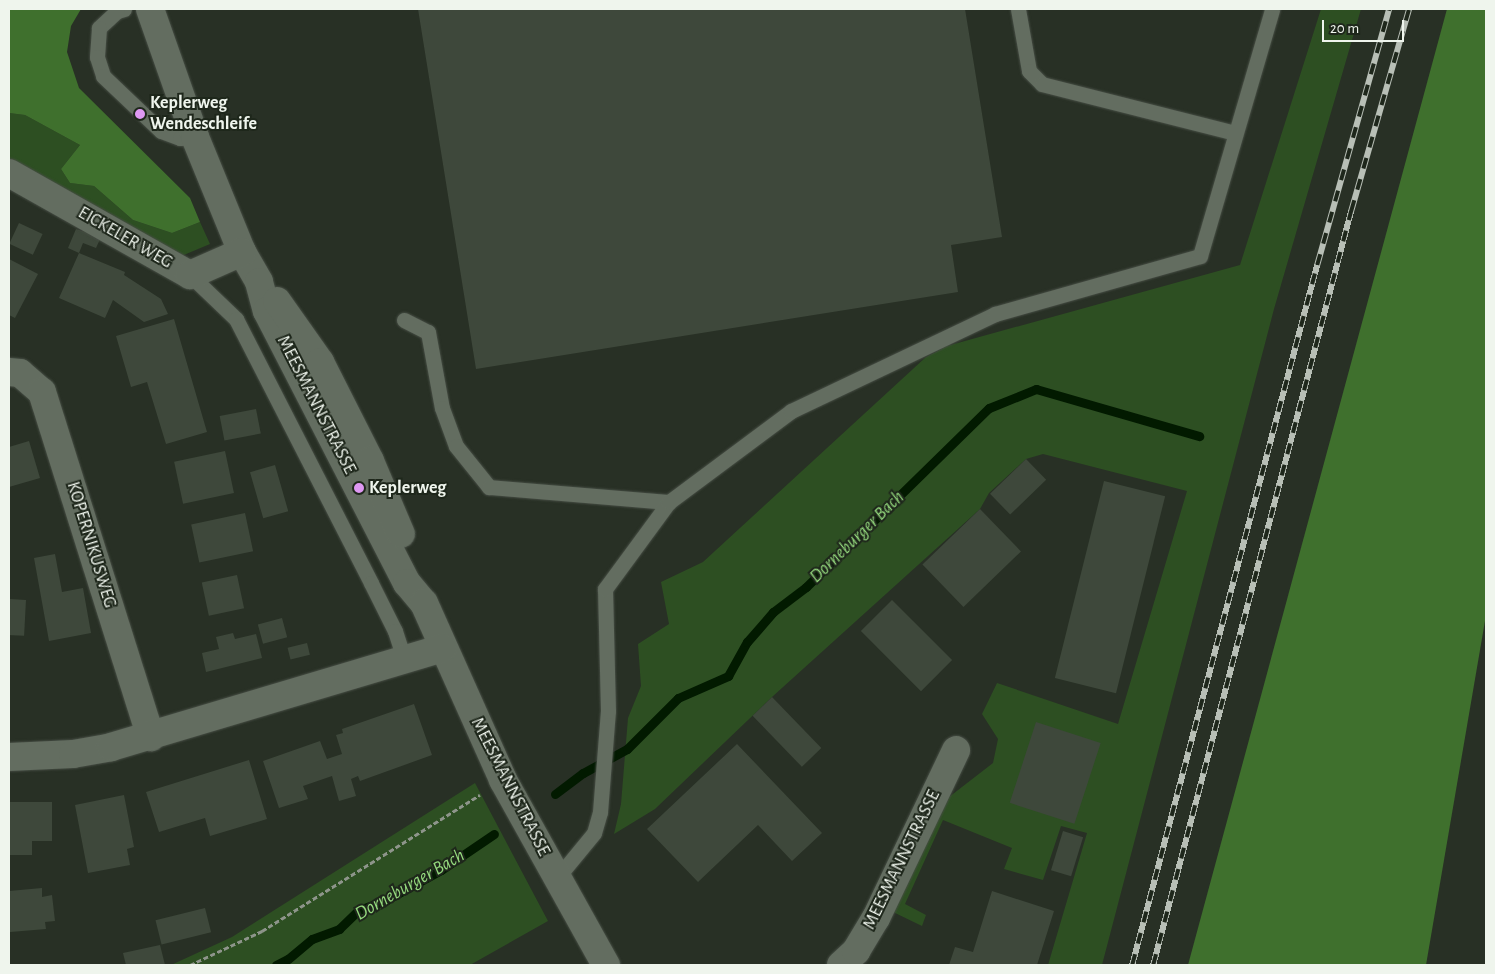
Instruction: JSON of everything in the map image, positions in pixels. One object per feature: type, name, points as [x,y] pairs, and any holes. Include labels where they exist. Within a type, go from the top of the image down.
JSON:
[{"type":"street","name":"MEESMANNSTRASSE","points":[[150,9],[196,137],[242,252],[259,282],[267,311],[407,583],[424,604],[503,780],[606,965]]},
{"type":"street","name":"EICKELER WEG","points":[[9,173],[190,275],[242,252]]},
{"type":"street","name":"KOPERNIKUSWEG","points":[[9,372],[20,373],[42,392],[150,737]]},
{"type":"street","points":[[9,757],[73,754],[150,737],[406,661],[443,648]]},
{"type":"street","name":"MEESMANNSTRASSE","points":[[841,965],[856,950],[876,918],[956,750]]},
{"type":"lane","points":[[124,9],[117,11],[99,28],[96,57],[103,76],[161,132],[180,138],[196,137]]},
{"type":"lane","points":[[1018,9],[1029,71],[1042,84],[1235,134]]},
{"type":"lane","points":[[558,878],[594,833],[600,812],[608,711],[605,589],[669,502],[791,411],[995,314],[1200,256],[1272,9]]},
{"type":"lane","points":[[190,275],[236,320],[375,591],[406,661]]},
{"type":"lane","points":[[404,320],[428,332],[442,408],[456,446],[489,487],[669,502]]},
{"type":"path","points":[[190,965],[262,932],[503,780]]},
{"type":"green space","points":[[9,9],[81,9],[71,26],[67,52],[79,88],[190,198],[200,222],[172,233],[133,220],[94,186],[70,183],[61,169],[80,145],[25,115],[9,113]]},
{"type":"green space","points":[[1321,9],[1361,9],[1274,309],[1102,965],[1048,965],[1087,833],[1061,826],[1043,880],[1004,869],[1012,848],[943,820],[905,904],[926,915],[922,926],[893,912],[940,804],[993,763],[998,739],[982,714],[997,683],[1118,724],[1187,491],[1043,454],[1026,459],[989,493],[980,509],[772,697],[655,809],[614,834],[621,804],[628,718],[641,686],[638,644],[669,624],[661,582],[703,562],[926,357],[947,346],[1240,265]]},
{"type":"green space","points":[[1447,9],[1486,9],[1486,615],[1426,965],[1188,965]]},
{"type":"green space","points":[[9,113],[25,115],[80,145],[61,169],[70,183],[94,186],[133,220],[172,233],[200,222],[210,244],[179,257],[9,161]]},
{"type":"green space","points":[[475,783],[548,921],[470,965],[171,965],[232,937]]},
{"type":"building","points":[[418,9],[965,9],[1002,237],[951,245],[958,292],[476,369]]},
{"type":"building","points":[[19,223],[43,234],[33,255],[9,244]]},
{"type":"building","points":[[76,229],[101,237],[96,248],[83,243],[79,253],[68,248]]},
{"type":"building","points":[[79,253],[125,272],[124,275],[161,299],[168,314],[144,322],[113,300],[105,318],[59,298]]},
{"type":"building","points":[[9,259],[38,274],[15,318],[9,315]]},
{"type":"building","points":[[174,319],[207,432],[166,444],[147,382],[131,387],[116,336]]},
{"type":"building","points":[[256,409],[261,434],[224,441],[220,416]]},
{"type":"building","points":[[29,441],[40,478],[9,487],[9,447]]},
{"type":"building","points":[[225,451],[234,493],[183,504],[174,462]]},
{"type":"building","points":[[1026,459],[1046,480],[1010,515],[990,494]]},
{"type":"building","points":[[275,465],[288,511],[263,518],[250,472]]},
{"type":"building","points":[[1104,481],[1165,496],[1116,693],[1055,678]]},
{"type":"building","points":[[980,509],[1021,551],[963,607],[922,565]]},
{"type":"building","points":[[245,513],[253,551],[199,563],[191,524]]},
{"type":"building","points":[[55,554],[62,592],[83,588],[91,633],[49,641],[34,558]]},
{"type":"building","points":[[237,575],[244,608],[209,616],[202,582]]},
{"type":"building","points":[[9,599],[26,600],[24,636],[9,635]]},
{"type":"building","points":[[892,600],[952,660],[921,691],[861,631]]},
{"type":"building","points":[[282,618],[287,637],[263,644],[258,624]]},
{"type":"building","points":[[233,633],[235,639],[256,634],[262,658],[206,672],[202,653],[219,649],[216,637]]},
{"type":"building","points":[[307,643],[310,655],[290,659],[288,648]]},
{"type":"building","points":[[772,697],[821,748],[802,767],[753,716]]},
{"type":"building","points":[[414,704],[432,755],[360,781],[358,776],[351,779],[356,796],[339,801],[332,776],[303,786],[308,799],[279,808],[263,761],[320,741],[327,759],[342,754],[336,735],[343,733],[342,729]]},
{"type":"building","points":[[1036,722],[1101,743],[1074,824],[1010,803]]},
{"type":"building","points":[[737,744],[822,833],[792,861],[758,825],[698,882],[647,829]]},
{"type":"building","points":[[249,760],[267,819],[210,836],[205,818],[159,832],[146,792]]},
{"type":"building","points":[[124,795],[134,847],[127,849],[130,865],[88,873],[75,805]]},
{"type":"building","points":[[9,802],[52,802],[52,841],[32,841],[32,855],[9,855]]},
{"type":"building","points":[[1063,831],[1083,837],[1071,876],[1051,870]]},
{"type":"building","points":[[42,888],[42,897],[52,895],[55,921],[45,922],[46,929],[10,932],[9,891]]},
{"type":"building","points":[[992,891],[1054,911],[1037,965],[949,965],[955,947],[973,952]]},
{"type":"building","points":[[205,908],[211,932],[162,945],[156,920]]},
{"type":"building","points":[[160,945],[165,965],[126,965],[123,953]]},
{"type":"waterway","name":"Dorneburger Bach","points":[[555,794],[583,773],[627,749],[678,698],[728,676],[747,642],[773,612],[806,587],[989,408],[1036,389],[1199,436]]},
{"type":"waterway","name":"Dorneburger Bach","points":[[276,965],[288,959],[312,939],[339,929],[359,910],[386,900],[441,870],[494,834]]},
{"type":"railway","points":[[1132,965],[1317,265],[1389,9]]},
{"type":"railway","points":[[1153,965],[1351,211],[1409,9]]},
{"type":"place","name":"Keplerweg Wendeschleife","points":[[140,114]]},
{"type":"place","name":"Keplerweg","points":[[359,488]]}]
